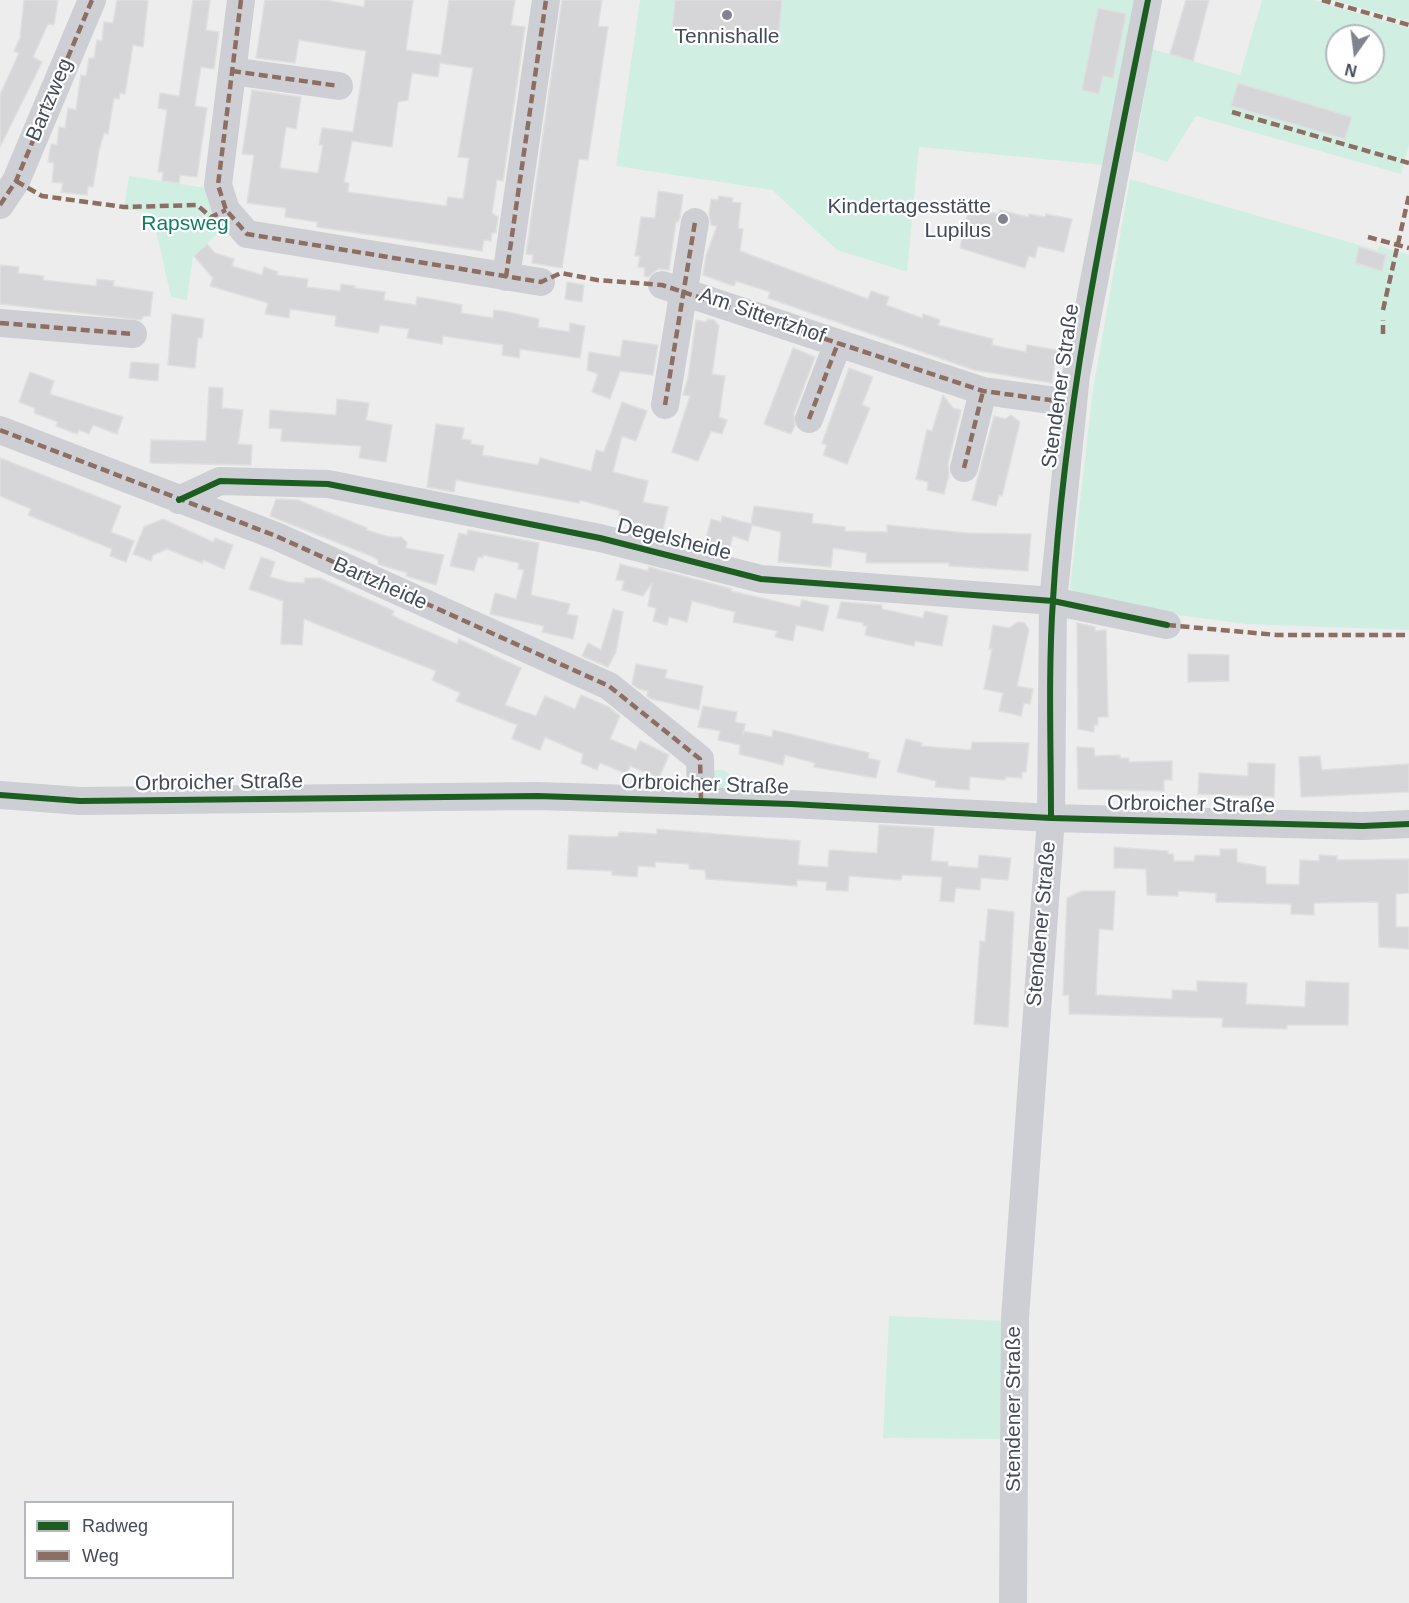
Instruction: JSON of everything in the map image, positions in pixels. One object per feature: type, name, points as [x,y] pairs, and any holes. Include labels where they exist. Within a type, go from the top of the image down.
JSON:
[{"type":"street","name":"Bartzweg","points":[[2,201],[16,181],[92,0]]},
{"type":"street","points":[[241,0],[218,185],[226,210],[247,234],[541,282]]},
{"type":"street","points":[[506,277],[546,0]]},
{"type":"street","name":"Stendener Straße","points":[[1013,1603],[1014,1318],[1051,818],[1053,601],[1072,403],[1114,166],[1148,0]]},
{"type":"street","points":[[232,71],[339,86]]},
{"type":"street","name":"Am Sittertzhof","points":[[665,405],[674,288],[695,222]]},
{"type":"street","name":"Am Sittertzhof","points":[[674,288],[983,391],[1072,403]]},
{"type":"street","points":[[0,323],[133,334]]},
{"type":"street","name":"Am Sittertzhof","points":[[809,419],[838,342]]},
{"type":"street","points":[[964,468],[983,391]]},
{"type":"street","name":"Bartzheide","points":[[0,430],[276,536],[609,686],[700,759],[701,801]]},
{"type":"street","name":"Degelsheide","points":[[179,500],[220,481],[328,484],[600,538],[761,579],[1053,601],[1167,625]]},
{"type":"street","name":"Orbroicher Straße","points":[[0,795],[80,801],[537,796],[701,801],[1051,818],[1363,826],[1409,824]]},
{"type":"green space","points":[[640,0],[1138,0],[1104,165],[919,147],[907,272],[837,250],[772,190],[616,166]]},
{"type":"green space","points":[[1262,0],[1313,0],[1409,28],[1409,145],[1401,174],[1196,116],[1167,162],[1135,151],[1152,49],[1240,75]]},
{"type":"green space","points":[[1333,0],[1409,0],[1409,22]]},
{"type":"green space","name":"Rapsweg","points":[[129,176],[206,188],[224,228],[193,256],[187,300],[171,297],[152,213],[124,209]]},
{"type":"green space","points":[[1130,179],[1377,250],[1379,246],[1409,255],[1409,630],[1245,624],[1178,615],[1078,594],[1070,588],[1093,389]]},
{"type":"green space","points":[[709,770],[724,770],[759,797],[711,790]]},
{"type":"green space","points":[[889,1316],[1005,1321],[1004,1439],[883,1438]]},
{"type":"building","points":[[24,0],[58,0],[54,25],[48,24],[33,57],[42,62],[0,147],[0,95],[19,53],[14,51],[20,38]]},
{"type":"building","points":[[117,0],[148,0],[143,47],[133,45],[125,94],[120,93],[119,99],[114,98],[108,134],[104,133],[99,151],[93,187],[88,186],[87,195],[61,192],[63,183],[52,182],[54,163],[48,162],[51,144],[57,145],[59,127],[65,128],[68,108],[76,110],[81,75],[86,76],[89,58],[94,58],[97,40],[102,41],[104,22],[113,23]]},
{"type":"building","points":[[193,0],[210,0],[206,30],[219,32],[214,69],[201,67],[196,98],[195,106],[207,108],[197,177],[180,175],[179,183],[162,181],[163,172],[158,172],[167,110],[158,108],[160,93],[179,96]]},
{"type":"building","points":[[265,0],[325,0],[364,7],[365,0],[413,0],[406,50],[441,55],[449,0],[515,0],[511,25],[525,27],[503,181],[497,180],[492,213],[498,217],[496,233],[492,233],[491,241],[484,240],[482,251],[317,227],[317,222],[285,217],[286,208],[247,203],[254,155],[242,154],[252,90],[301,97],[296,129],[286,127],[280,168],[318,173],[323,145],[319,145],[322,128],[353,132],[366,51],[299,40],[295,63],[256,58]],"holes":[[[440,63],[473,68],[458,157],[469,158],[463,199],[448,197],[446,206],[348,192],[349,183],[344,182],[352,141],[392,147],[398,102],[408,100],[412,73],[438,77]]]},
{"type":"building","points":[[562,0],[602,0],[598,26],[608,27],[588,160],[579,159],[562,268],[532,263],[533,255],[526,254]]},
{"type":"building","name":"Tennishalle","points":[[675,0],[782,0],[778,40],[672,29]]},
{"type":"building","points":[[1186,0],[1209,0],[1193,61],[1170,54]]},
{"type":"building","points":[[1098,8],[1126,14],[1113,78],[1103,76],[1099,94],[1082,90]]},
{"type":"building","points":[[1238,83],[1352,117],[1345,139],[1231,106]]},
{"type":"building","points":[[658,191],[683,195],[680,217],[676,222],[669,270],[658,269],[648,277],[644,276],[645,268],[638,267],[640,256],[635,256],[641,217],[655,218]]},
{"type":"building","points":[[719,196],[733,198],[732,202],[741,203],[738,228],[743,229],[740,251],[868,299],[871,291],[889,297],[886,305],[922,318],[923,314],[940,320],[938,325],[993,339],[992,345],[1026,352],[1027,345],[1057,350],[1052,383],[974,370],[768,298],[770,292],[736,281],[734,286],[703,275],[706,256],[717,226],[711,225],[709,214],[711,199],[718,200]]},
{"type":"building","points":[[969,207],[999,214],[1000,210],[1028,217],[1029,214],[1045,217],[1046,214],[1072,219],[1064,252],[1038,246],[1035,258],[1029,256],[1025,268],[960,248]]},
{"type":"building","points":[[207,244],[215,253],[234,259],[232,266],[262,275],[264,267],[278,272],[277,275],[308,279],[307,287],[340,291],[341,284],[355,286],[354,288],[385,292],[384,300],[416,305],[417,297],[431,299],[462,305],[461,313],[493,318],[494,310],[508,312],[539,319],[538,327],[569,332],[570,323],[585,326],[580,358],[520,349],[519,358],[502,355],[503,345],[443,336],[442,344],[407,338],[409,329],[380,325],[378,333],[335,326],[336,316],[290,309],[289,318],[265,314],[268,303],[210,286],[213,278],[194,256]]},
{"type":"building","points":[[1359,247],[1386,255],[1382,271],[1355,263]]},
{"type":"building","points":[[0,265],[19,267],[18,273],[44,276],[43,280],[96,286],[97,279],[114,281],[113,286],[153,292],[150,316],[144,316],[141,320],[0,304]]},
{"type":"building","points":[[567,282],[584,285],[582,302],[565,299]]},
{"type":"building","points":[[172,314],[204,319],[202,338],[198,338],[195,368],[168,365]]},
{"type":"building","points":[[708,319],[714,320],[719,326],[712,374],[725,376],[719,417],[727,420],[722,434],[711,431],[698,461],[672,452],[690,396],[683,395],[688,378],[696,320],[705,322]]},
{"type":"building","points":[[623,340],[658,345],[653,375],[620,371],[610,399],[592,392],[598,374],[587,370],[589,352],[620,357]]},
{"type":"building","points":[[793,348],[815,357],[794,413],[795,426],[791,434],[764,424]]},
{"type":"building","points":[[131,362],[159,364],[158,381],[129,378]]},
{"type":"building","points":[[849,368],[873,377],[862,405],[870,408],[847,464],[823,455],[827,445],[822,443]]},
{"type":"building","points":[[30,372],[54,381],[50,394],[123,417],[117,434],[93,425],[89,434],[79,430],[77,434],[56,426],[58,422],[34,413],[35,408],[19,402]]},
{"type":"building","points":[[209,387],[223,388],[222,408],[243,410],[238,444],[252,445],[251,465],[150,463],[151,440],[206,441]]},
{"type":"building","points":[[943,395],[953,408],[961,410],[948,464],[949,474],[944,494],[927,490],[928,482],[916,479],[927,430],[932,431]]},
{"type":"building","points":[[337,399],[369,403],[366,420],[392,425],[386,462],[359,458],[361,446],[281,441],[282,429],[269,428],[270,410],[336,415]]},
{"type":"building","points":[[622,402],[647,411],[636,441],[622,436],[613,472],[648,481],[643,502],[668,507],[663,530],[618,519],[620,511],[580,500],[579,503],[456,480],[454,492],[427,487],[436,424],[464,428],[462,439],[471,440],[471,444],[484,446],[482,455],[538,465],[540,458],[591,471],[596,450],[604,452]]},
{"type":"building","points":[[1011,415],[1020,422],[1002,496],[999,495],[996,506],[972,500],[994,416],[1005,419]]},
{"type":"building","points":[[0,458],[121,506],[111,532],[134,541],[126,562],[110,556],[112,549],[28,515],[31,509],[0,496]]},
{"type":"building","points":[[276,499],[298,500],[367,528],[366,530],[390,537],[401,537],[407,542],[406,548],[444,555],[436,585],[406,576],[407,573],[378,564],[378,560],[371,556],[270,516]]},
{"type":"building","points":[[754,506],[813,514],[812,523],[845,527],[845,531],[887,532],[887,525],[967,533],[1031,534],[1028,571],[949,566],[949,563],[866,563],[866,553],[833,548],[831,567],[778,562],[781,532],[752,525],[748,541],[733,536],[729,550],[705,543],[711,519],[721,522],[722,516],[751,524]]},
{"type":"building","points":[[163,519],[213,542],[215,538],[233,545],[224,569],[167,549],[153,555],[151,561],[133,554],[144,527]]},
{"type":"building","points":[[468,530],[539,543],[531,595],[570,604],[567,614],[578,616],[573,639],[542,632],[544,626],[490,614],[495,593],[516,599],[524,570],[518,569],[519,563],[483,555],[483,558],[478,557],[474,571],[450,566],[459,533],[467,535]]},
{"type":"building","points":[[261,557],[275,562],[270,577],[304,583],[305,578],[320,578],[394,611],[392,615],[401,620],[457,644],[459,639],[521,668],[505,705],[536,716],[545,696],[575,709],[581,695],[609,707],[620,716],[610,739],[636,750],[640,741],[669,755],[659,778],[630,766],[627,774],[600,763],[597,770],[581,763],[583,754],[545,737],[540,750],[512,739],[517,725],[456,701],[460,693],[432,680],[436,671],[304,619],[302,645],[281,644],[283,601],[249,589]]},
{"type":"building","points":[[620,564],[648,571],[649,567],[732,589],[731,591],[800,607],[802,600],[829,606],[823,631],[796,625],[793,641],[775,637],[777,631],[733,622],[735,612],[692,601],[687,622],[669,617],[667,625],[653,621],[656,608],[648,606],[652,583],[643,596],[622,590],[624,581],[616,580]]},
{"type":"building","points":[[841,602],[882,605],[882,609],[923,618],[925,611],[948,616],[942,646],[915,641],[914,646],[865,635],[867,626],[863,626],[863,623],[837,618]]},
{"type":"building","points":[[613,609],[623,612],[616,652],[608,667],[582,656],[588,643],[601,650]]},
{"type":"building","points":[[1018,622],[1025,623],[1029,630],[1017,686],[1033,689],[1030,704],[1024,703],[1021,716],[999,711],[1003,693],[984,689],[992,649],[989,649],[993,625],[1009,628]]},
{"type":"building","points":[[1077,623],[1095,627],[1095,631],[1106,630],[1108,717],[1098,717],[1098,725],[1094,725],[1094,732],[1078,729]]},
{"type":"building","points":[[1188,654],[1229,655],[1229,681],[1188,682]]},
{"type":"building","points":[[636,664],[667,670],[665,678],[703,686],[699,710],[647,696],[648,691],[632,684]]},
{"type":"building","points":[[703,706],[737,712],[735,722],[745,724],[744,731],[772,737],[773,730],[869,753],[868,758],[880,761],[876,778],[814,767],[815,763],[785,755],[783,765],[739,754],[740,745],[718,740],[720,731],[698,727]]},
{"type":"building","points":[[906,739],[922,743],[921,746],[971,750],[972,742],[1029,743],[1026,772],[1022,772],[1022,778],[1006,777],[1005,780],[970,777],[969,790],[935,787],[936,781],[897,772]]},
{"type":"building","points":[[1077,747],[1094,748],[1095,756],[1120,755],[1120,758],[1129,758],[1129,762],[1172,761],[1172,780],[1164,780],[1164,791],[1078,789]]},
{"type":"building","points":[[1320,756],[1322,770],[1409,764],[1409,792],[1301,797],[1299,757]]},
{"type":"building","points":[[1248,763],[1275,764],[1274,797],[1198,794],[1199,773],[1248,776]]},
{"type":"building","points":[[879,825],[934,828],[931,861],[948,862],[948,866],[978,868],[979,855],[1011,858],[1008,880],[981,878],[980,890],[956,888],[954,902],[940,901],[942,877],[902,875],[901,880],[849,876],[848,891],[826,890],[827,882],[797,880],[797,886],[706,879],[705,870],[689,869],[689,864],[655,862],[655,867],[638,866],[637,877],[612,875],[612,871],[567,869],[569,835],[614,837],[618,836],[619,832],[657,834],[657,829],[800,841],[798,865],[828,867],[829,850],[877,853]]},
{"type":"building","points":[[1114,847],[1168,851],[1168,854],[1173,854],[1174,861],[1194,861],[1195,855],[1220,856],[1220,849],[1237,849],[1237,862],[1266,867],[1266,884],[1299,885],[1300,860],[1319,861],[1319,855],[1337,856],[1337,860],[1409,859],[1409,893],[1396,894],[1396,927],[1409,927],[1409,949],[1379,947],[1378,902],[1314,903],[1314,915],[1291,914],[1291,904],[1216,902],[1216,893],[1178,891],[1178,896],[1147,895],[1146,869],[1114,868]]},
{"type":"building","points":[[1082,891],[1115,891],[1113,930],[1099,929],[1096,995],[1172,999],[1172,990],[1197,991],[1197,981],[1247,983],[1246,1004],[1305,1007],[1306,981],[1349,983],[1348,1025],[1287,1025],[1287,1029],[1222,1027],[1223,1018],[1069,1014],[1069,995],[1063,995],[1067,898]]},
{"type":"building","points":[[988,909],[1014,912],[1008,1027],[974,1024],[980,941],[985,942]]},
{"type":"marked path","points":[[0,205],[16,181],[92,0]]},
{"type":"marked path","points":[[241,0],[218,185],[226,210],[247,234],[541,282],[561,273],[597,280],[662,285],[983,391],[1072,403]]},
{"type":"marked path","points":[[506,277],[546,0]]},
{"type":"marked path","points":[[1322,0],[1409,25]]},
{"type":"marked path","points":[[232,71],[339,86]]},
{"type":"marked path","points":[[1232,112],[1409,163]]},
{"type":"marked path","points":[[16,181],[42,196],[124,207],[197,205],[211,217],[226,210]]},
{"type":"marked path","points":[[1383,310],[1409,195]]},
{"type":"marked path","points":[[665,405],[695,222]]},
{"type":"marked path","points":[[1368,237],[1409,248]]},
{"type":"marked path","points":[[1383,320],[1383,334]]},
{"type":"marked path","points":[[0,323],[133,334]]},
{"type":"marked path","points":[[809,419],[838,343]]},
{"type":"marked path","points":[[964,468],[983,391]]},
{"type":"marked path","points":[[0,430],[276,536],[609,686],[700,759],[701,801]]},
{"type":"marked path","points":[[1167,625],[1277,635],[1409,635]]},
{"type":"cycle path","points":[[1051,818],[1051,627],[1067,448],[1090,298],[1148,0]]},
{"type":"cycle path","points":[[179,500],[220,481],[328,484],[600,538],[761,579],[1053,601],[1167,625]]},
{"type":"cycle path","points":[[0,795],[80,801],[537,796],[791,804],[1051,818],[1363,826],[1409,824]]},
{"type":"place","name":"Tennishalle","points":[[727,15]]},
{"type":"place","name":"Kindertagesstätte Lupilus","points":[[1003,219]]}]
